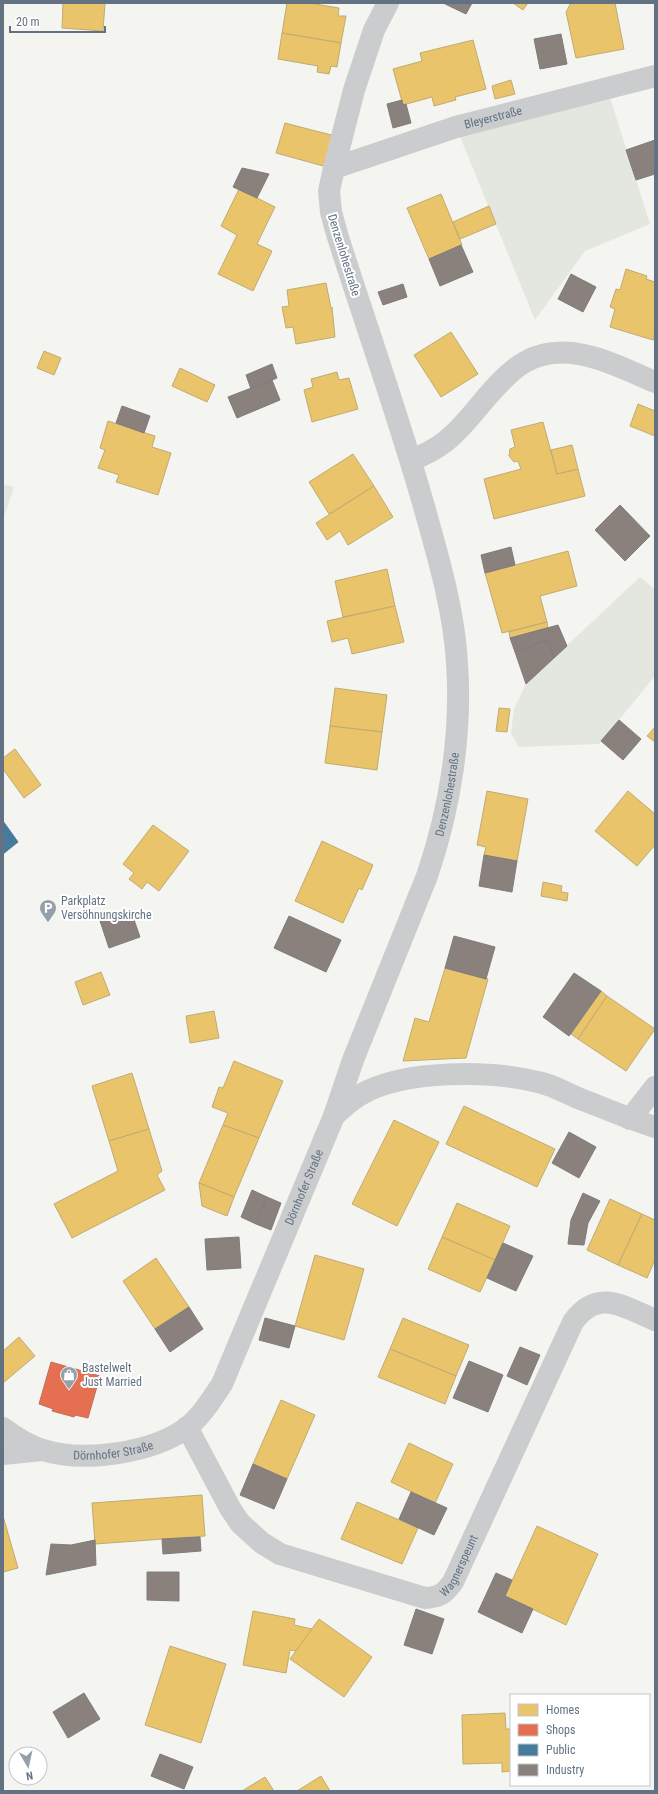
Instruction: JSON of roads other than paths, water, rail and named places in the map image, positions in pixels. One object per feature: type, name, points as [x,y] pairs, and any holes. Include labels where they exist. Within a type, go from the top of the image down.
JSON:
[{"type":"street","points":[[369,3],[374,30]]},
{"type":"street","name":"Denzenlohestraße","points":[[334,1116],[353,1060],[427,876],[443,823],[451,779],[458,694],[457,662],[452,618],[442,570],[411,460],[331,212],[329,191],[354,90],[374,30],[388,3]]},
{"type":"street","name":"Bleyerstraße","points":[[334,168],[456,127],[655,76]]},
{"type":"street","points":[[411,460],[439,448],[461,427],[504,380],[524,362],[545,353],[564,352],[586,356],[655,382]]},
{"type":"street","name":"Dörnhofer Straße","points":[[3,1428],[16,1438],[43,1450],[70,1455],[94,1455],[133,1450],[161,1442],[187,1427],[206,1408],[222,1384],[334,1116],[360,1094],[376,1088],[414,1078],[468,1074],[519,1078],[543,1083],[630,1119],[655,1127]]},
{"type":"street","points":[[630,1119],[655,1087]]},
{"type":"street","name":"Wagnerspeunt","points":[[187,1427],[230,1508],[240,1523],[262,1543],[280,1554],[425,1598],[439,1596],[454,1582],[573,1322],[579,1314],[593,1304],[602,1301],[613,1302],[655,1320]]},
{"type":"street","name":"Dörnhofer Straße","points":[[3,1454],[43,1450]]},
{"type":"place","name":"Parkplatz Versöhnungskirche","points":[[48,923]]},
{"type":"place","name":"Bastelwelt Just Married","points":[[69,1390]]}]
